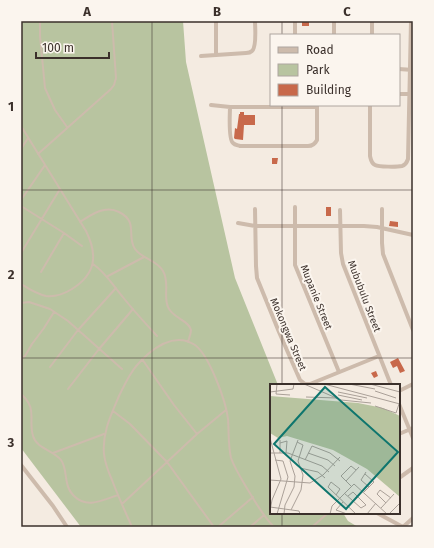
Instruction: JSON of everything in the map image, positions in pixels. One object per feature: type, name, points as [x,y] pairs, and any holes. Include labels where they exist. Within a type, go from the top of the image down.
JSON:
[{"type":"street","points":[[216,21],[216,54]]},
{"type":"street","points":[[201,56],[246,53],[252,51],[255,43],[255,21]]},
{"type":"street","points":[[295,21],[295,34]]},
{"type":"street","points":[[334,21],[334,34]]},
{"type":"street","points":[[372,21],[372,34]]},
{"type":"street","points":[[370,106],[370,156],[372,162],[375,165],[380,166],[401,166],[405,164],[408,159],[409,94],[412,44],[411,21]]},
{"type":"street","points":[[400,70],[411,70]]},
{"type":"street","points":[[400,94],[409,94]]},
{"type":"street","points":[[211,105],[230,107],[317,106],[317,138],[314,144],[308,146],[234,144],[231,137],[230,107]]},
{"type":"street","name":"Mupanie Street","points":[[295,207],[295,265],[339,372]]},
{"type":"street","name":"Mokongwa Street","points":[[255,209],[257,278],[298,377],[302,382],[310,384],[379,356]]},
{"type":"street","points":[[382,209],[383,254],[413,330]]},
{"type":"street","name":"Mububulu Street","points":[[340,210],[341,253],[343,264],[391,384]]},
{"type":"street","points":[[238,223],[255,226],[364,226],[382,228],[413,235]]},
{"type":"street","points":[[400,390],[413,384]]},
{"type":"street","points":[[400,406],[411,429],[413,438]]},
{"type":"street","points":[[400,434],[411,429]]},
{"type":"street","points":[[21,466],[53,506],[67,527]]},
{"type":"street","points":[[400,477],[413,468]]},
{"type":"street","points":[[379,514],[403,527],[413,518]]},
{"type":"lane","points":[[40,21],[45,88],[55,110],[67,128]]},
{"type":"lane","points":[[38,154],[111,90],[114,85],[116,78],[112,21]]},
{"type":"lane","points":[[21,126],[88,235],[94,252],[92,264],[88,274],[77,286],[64,293],[51,296],[38,294],[21,284]]},
{"type":"lane","points":[[21,149],[28,138]]},
{"type":"lane","points":[[21,200],[45,164]]},
{"type":"lane","points":[[21,253],[60,189]]},
{"type":"lane","points":[[21,206],[82,246]]},
{"type":"lane","points":[[80,222],[98,211],[103,210],[112,210],[121,213],[127,218],[131,225],[132,244],[134,248],[144,257],[159,266],[163,271],[166,280],[167,307],[173,314],[189,325],[191,330],[188,342]]},
{"type":"lane","points":[[41,272],[64,233]]},
{"type":"lane","points":[[108,276],[144,257]]},
{"type":"lane","points":[[92,264],[108,276],[133,309],[157,336]]},
{"type":"lane","points":[[50,367],[78,330],[116,288]]},
{"type":"lane","points":[[21,303],[29,302],[50,309],[68,321],[122,369]]},
{"type":"lane","points":[[68,389],[133,309]]},
{"type":"lane","points":[[21,360],[54,312]]},
{"type":"lane","points":[[132,527],[107,467],[104,446],[105,434],[112,411],[132,371],[142,359],[155,348],[166,342],[178,340],[188,342],[197,347],[204,356],[221,393],[226,410],[232,459],[239,474],[264,515],[274,527]]},
{"type":"lane","points":[[142,359],[174,405],[197,434]]},
{"type":"lane","points":[[21,394],[28,401],[30,406],[34,439],[40,446],[53,454],[63,464],[66,472],[68,488],[74,496],[84,502],[97,503],[118,495]]},
{"type":"lane","points":[[122,504],[197,434],[226,410]]},
{"type":"lane","points":[[112,411],[130,424],[167,462],[214,527]]},
{"type":"lane","points":[[53,454],[105,434]]},
{"type":"lane","points":[[218,527],[253,497]]},
{"type":"lane","points":[[312,527],[327,514]]},
{"type":"lane","points":[[250,527],[264,515]]},
{"type":"green space","points":[[21,21],[183,21],[186,62],[235,278],[278,384],[270,384],[270,514],[344,514],[348,521],[358,527],[81,527],[21,448]]},
{"type":"building","points":[[302,21],[309,21],[309,26],[302,26]]},
{"type":"building","points":[[240,112],[244,112],[244,115],[255,115],[255,125],[244,125],[243,140],[234,138],[235,128],[237,129]]},
{"type":"building","points":[[272,158],[278,158],[277,164],[272,164]]},
{"type":"building","points":[[326,207],[331,207],[331,216],[326,216]]},
{"type":"building","points":[[390,221],[398,222],[398,227],[389,226]]},
{"type":"building","points":[[398,358],[405,371],[400,373],[397,366],[393,368],[390,362]]},
{"type":"building","points":[[376,371],[378,376],[374,378],[371,373]]}]
